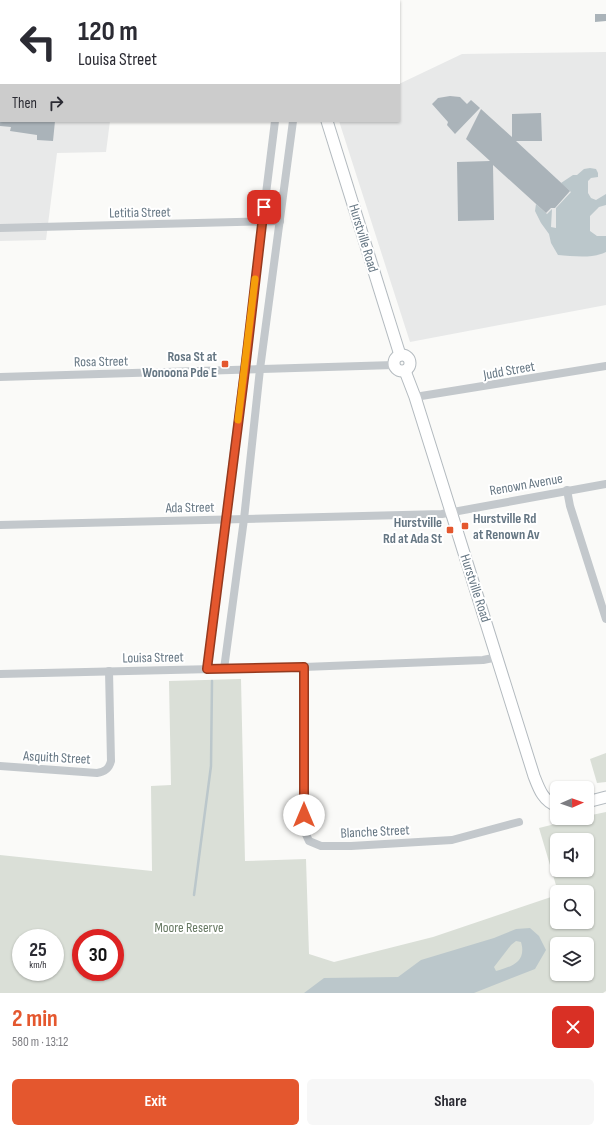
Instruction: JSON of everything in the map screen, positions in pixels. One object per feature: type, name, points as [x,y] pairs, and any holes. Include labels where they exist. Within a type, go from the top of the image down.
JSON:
[{"type":"main road","name":"Hurstville Road","points":[[327,122],[400,355]]},
{"type":"main road","points":[[400,355],[406,355],[410,359],[410,365],[405,371],[400,371],[394,365],[395,360],[400,355]]},
{"type":"main road","name":"Hurstville Road","points":[[405,371],[415,398],[540,791],[544,798],[550,802]]},
{"type":"main road","points":[[594,800],[606,797]]},
{"type":"street","points":[[207,669],[275,122]]},
{"type":"street","points":[[224,669],[244,519],[260,370],[293,122]]},
{"type":"street","name":"Letitia Street","points":[[0,228],[280,221]]},
{"type":"street","name":"Rosa Street","points":[[0,377],[394,365]]},
{"type":"street","name":"Judd Street","points":[[415,398],[606,366]]},
{"type":"street","name":"Renown Avenue","points":[[451,511],[606,484]]},
{"type":"street","points":[[567,490],[570,506],[606,620]]},
{"type":"street","name":"Ada Street","points":[[0,525],[442,514],[451,511]]},
{"type":"street","name":"Louisa Street","points":[[0,674],[304,667],[483,660],[498,658]]},
{"type":"street","name":"Blanche Street","points":[[304,667],[304,830],[309,840],[321,846],[351,846],[452,840],[519,822]]},
{"type":"street","name":"Asquith Street","points":[[0,766],[97,773],[106,771],[110,766],[111,761],[108,671]]},
{"type":"shaded area","points":[[606,52],[606,305],[410,342],[339,122],[400,122],[400,84],[462,54]]},
{"type":"shaded area","points":[[0,122],[110,122],[106,152],[57,153],[46,240],[0,241]]},
{"type":"shaded area","points":[[584,169],[596,169],[598,177],[591,178],[588,181],[588,193],[591,198],[596,200],[606,194],[606,205],[599,207],[590,216],[590,231],[597,236],[606,236],[606,252],[595,256],[558,255],[551,243],[549,234],[535,211],[536,204],[547,214],[552,209],[551,227],[556,228],[556,208],[571,192],[561,183],[573,175],[577,175]]},
{"type":"shaded area","points":[[530,928],[539,936],[546,950],[535,969],[474,993],[304,993],[324,978],[398,977],[421,960],[494,938],[516,929]],"holes":[[[516,941],[521,942],[522,954],[520,959],[507,968],[496,971],[494,967],[511,945]]]},
{"type":"green space","name":"Moore Reserve","points":[[241,679],[245,861],[306,859],[309,954],[334,962],[433,937],[550,897],[550,929],[594,929],[594,885],[556,885],[554,877],[594,877],[594,833],[550,833],[550,865],[539,828],[551,825],[594,825],[594,815],[606,812],[606,991],[603,993],[0,993],[0,855],[152,871],[151,786],[171,785],[169,681]]},
{"type":"green space","points":[[606,753],[606,782],[597,783],[590,759]]},
{"type":"building","points":[[595,14],[606,14],[606,21],[595,22]]},
{"type":"building","points":[[450,96],[460,97],[467,104],[471,100],[480,108],[455,134],[447,125],[448,122],[432,104],[438,98]]},
{"type":"building","points":[[481,109],[512,137],[512,114],[541,113],[542,141],[516,141],[570,191],[555,208],[551,208],[546,213],[493,165],[494,220],[458,221],[457,162],[490,161],[466,139]]},
{"type":"building","points":[[0,122],[55,122],[53,141],[37,140],[37,135],[10,131],[11,127],[0,126]]},
{"type":"waterway","points":[[194,895],[211,766],[212,681]]},
{"type":"slow traffic","points":[[238,420],[255,279]]},
{"type":"place","name":"Rosa St at Wonoona Pde E","points":[[225,364]]},
{"type":"place","name":"Hurstville Rd at Renown Av","points":[[465,526]]},
{"type":"place","name":"Hurstville Rd at Ada St","points":[[450,530]]},
{"type":"route","points":[[264,207],[207,669],[304,667],[304,815]]}]
